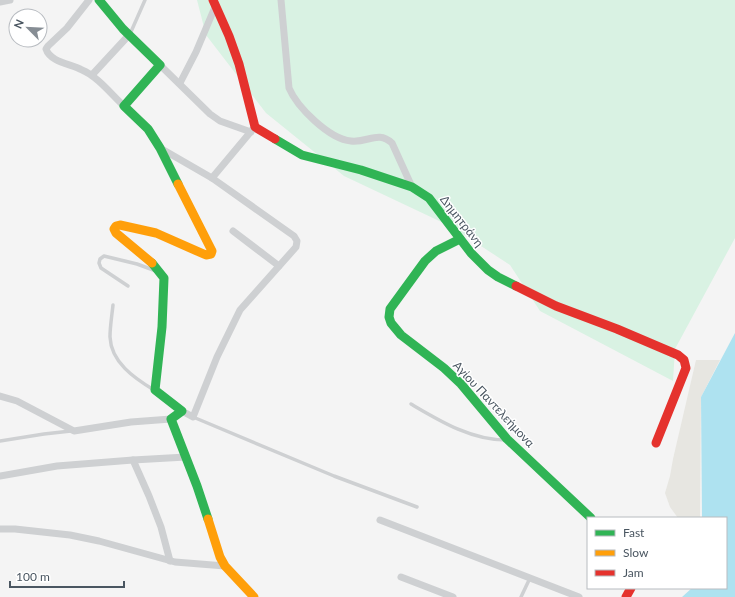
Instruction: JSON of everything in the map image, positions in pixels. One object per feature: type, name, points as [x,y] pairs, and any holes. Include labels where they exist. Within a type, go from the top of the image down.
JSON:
[{"type":"street","points":[[0,2],[10,0]]},
{"type":"street","points":[[89,0],[74,20],[48,46],[46,49],[47,53],[54,59],[84,70],[92,75],[148,129],[160,148],[212,251],[211,254],[206,255],[156,233],[120,225],[116,226],[114,229],[116,233],[148,260],[164,278],[162,327],[155,390],[182,411],[194,417],[217,357],[240,310],[296,246],[297,241],[294,236],[212,178],[160,148]]},
{"type":"street","points":[[99,0],[129,35],[180,83],[210,114],[220,121],[253,130]]},
{"type":"street","points":[[281,0],[288,88],[293,98],[312,118],[340,138],[350,141],[357,141],[382,136],[388,139],[392,143],[412,187]]},
{"type":"street","points":[[180,83],[196,52],[214,3]]},
{"type":"street","points":[[214,3],[229,36],[239,64],[253,130]]},
{"type":"street","points":[[92,75],[129,35]]},
{"type":"street","points":[[124,106],[160,65]]},
{"type":"street","points":[[212,178],[253,130]]},
{"type":"street","name":"Δημητράνη","points":[[253,130],[302,155],[361,170],[412,187],[429,198],[471,253],[488,270],[556,306],[617,329],[684,358],[686,368],[656,443]]},
{"type":"street","points":[[233,231],[279,266]]},
{"type":"street","name":"Αγίου Παντελεήμονα","points":[[460,239],[436,251],[425,261],[390,309],[389,317],[391,323],[401,335],[444,368],[461,384],[509,441],[590,517]]},
{"type":"street","points":[[0,396],[17,401],[74,431],[131,422],[171,419],[182,411]]},
{"type":"street","points":[[171,419],[197,486],[216,546],[225,566],[254,597]]},
{"type":"street","points":[[0,476],[57,466],[186,457]]},
{"type":"street","points":[[133,460],[161,527],[170,560]]},
{"type":"street","points":[[380,520],[579,597]]},
{"type":"street","points":[[0,529],[15,529],[70,535],[99,541],[170,560],[225,566]]},
{"type":"street","points":[[401,577],[453,597]]},
{"type":"lane","points":[[129,35],[145,0]]},
{"type":"lane","points":[[128,286],[101,268],[99,263],[100,259],[104,256],[137,264],[160,273]]},
{"type":"lane","points":[[113,305],[110,337],[114,355],[125,370],[155,390]]},
{"type":"lane","points":[[411,404],[477,437],[509,441]]},
{"type":"lane","points":[[194,417],[334,476],[417,507]]},
{"type":"lane","points":[[0,441],[74,431]]},
{"type":"lane","points":[[521,597],[530,578]]},
{"type":"green space","points":[[197,0],[735,0],[735,238],[675,349],[673,381],[540,311],[510,265],[452,227],[344,176],[266,113],[206,35]]},
{"type":"sand","points":[[696,360],[720,360],[701,397],[700,517],[677,517],[670,507],[665,493]]},
{"type":"water","points":[[735,333],[735,597],[682,597],[691,589],[727,589],[727,517],[702,517],[701,397]]},
{"type":"traffic: fast","points":[[99,0],[123,29],[160,65],[124,106],[148,129],[160,148],[178,184]]},
{"type":"traffic: fast","points":[[275,139],[302,155],[361,170],[412,187],[429,198],[471,253],[488,270],[516,286]]},
{"type":"traffic: fast","points":[[460,239],[436,251],[425,261],[390,309],[389,317],[391,323],[401,335],[444,368],[461,384],[507,439],[590,517]]},
{"type":"traffic: fast","points":[[152,263],[164,278],[162,327],[155,390],[182,411],[171,419],[208,519]]},
{"type":"traffic: slow","points":[[152,263],[116,233],[114,229],[116,226],[120,225],[156,233],[206,255],[211,254],[212,251],[178,184]]},
{"type":"traffic: slow","points":[[208,519],[220,557],[225,566],[254,597]]},
{"type":"traffic: jam","points":[[213,0],[229,36],[239,64],[255,127],[275,139]]},
{"type":"traffic: jam","points":[[516,286],[556,306],[617,329],[678,355],[684,360],[686,368],[656,443]]},
{"type":"traffic: jam","points":[[626,597],[630,589]]}]
